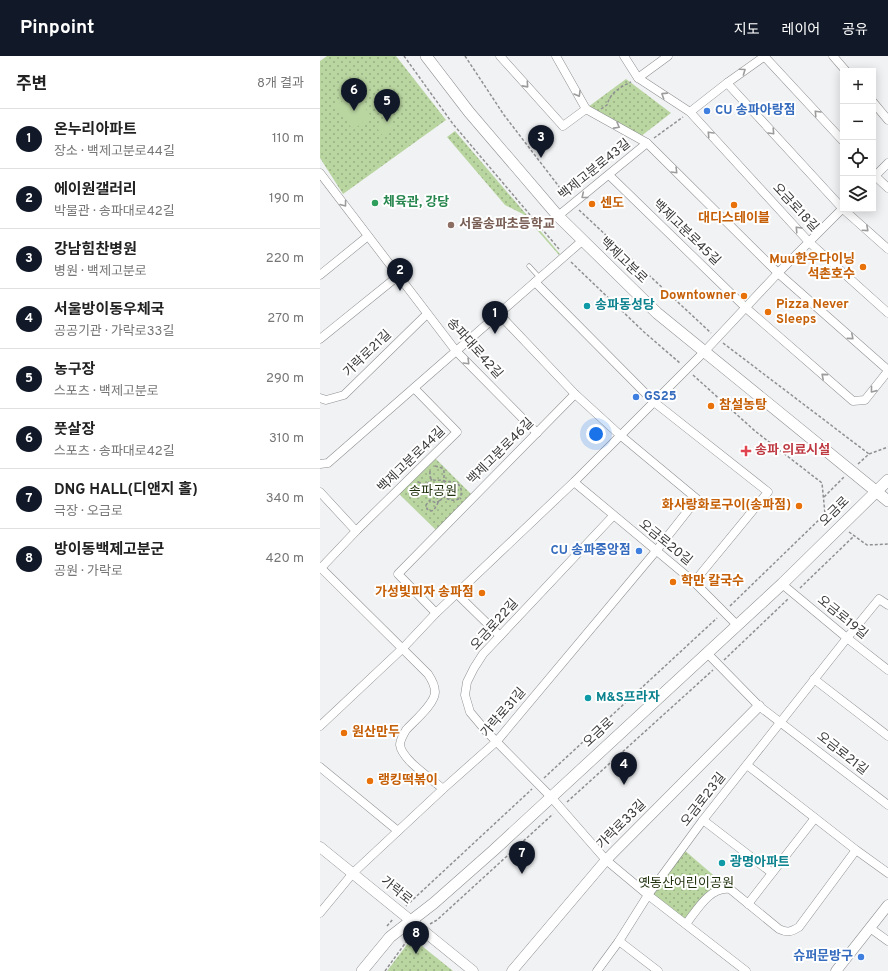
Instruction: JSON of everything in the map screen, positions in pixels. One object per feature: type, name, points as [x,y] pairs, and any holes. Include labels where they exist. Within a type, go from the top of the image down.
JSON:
[{"type":"main road","name":"백제고분로","points":[[426,56],[469,112],[558,216],[657,314],[888,501]]},
{"type":"main road","name":"오금로","points":[[362,971],[390,937],[434,903],[488,855],[782,584],[888,480]]},
{"type":"street","points":[[500,56],[563,126],[586,108]]},
{"type":"street","points":[[556,56],[586,108],[647,143],[778,273],[888,370]]},
{"type":"street","points":[[624,56],[638,78],[668,56]]},
{"type":"street","points":[[690,112],[765,56],[841,140]]},
{"type":"street","points":[[833,56],[843,68]]},
{"type":"street","name":"오금로18길","points":[[638,78],[690,112],[809,242],[888,313]]},
{"type":"street","points":[[727,83],[840,205]]},
{"type":"street","points":[[875,104],[888,120]]},
{"type":"street","name":"백제고분로43길","points":[[558,216],[647,143]]},
{"type":"street","points":[[876,174],[888,163]]},
{"type":"street","name":"송파대로42길","points":[[320,173],[456,351],[537,433]]},
{"type":"street","name":"백제고분로45길","points":[[609,174],[746,308],[854,401],[865,400],[888,370]]},
{"type":"street","points":[[876,178],[888,188]]},
{"type":"street","points":[[320,726],[403,648],[436,613],[574,482],[704,352],[778,273],[840,211]]},
{"type":"street","points":[[847,212],[888,249]]},
{"type":"street","points":[[320,275],[368,236]]},
{"type":"street","points":[[320,464],[328,463],[582,241]]},
{"type":"street","points":[[320,340],[398,276]]},
{"type":"street","points":[[537,280],[654,402],[768,492],[694,582]]},
{"type":"street","points":[[498,313],[575,394],[620,435],[697,499],[656,551]]},
{"type":"street","name":"가락로21길","points":[[320,398],[326,400],[344,395],[427,314]]},
{"type":"street","name":"백제고분로44길","points":[[320,567],[457,432],[414,388]]},
{"type":"street","name":"백제고분로46길","points":[[436,613],[398,574],[575,394]]},
{"type":"street","name":"오금로20길","points":[[574,482],[694,582],[737,625]]},
{"type":"street","points":[[320,492],[356,531]]},
{"type":"street","name":"오금로22길","points":[[550,797],[498,741],[486,731],[470,712],[465,695],[467,682],[483,654],[613,516]]},
{"type":"street","name":"가락로31길","points":[[320,913],[353,873],[443,789],[498,741],[656,551]]},
{"type":"street","points":[[320,567],[403,648],[428,674],[433,682],[435,691],[434,699],[402,736],[400,744],[402,752],[410,761],[443,789]]},
{"type":"street","name":"오금로19길","points":[[782,584],[888,670]]},
{"type":"street","points":[[457,594],[500,636]]},
{"type":"street","points":[[781,722],[879,599],[888,605]]},
{"type":"street","name":"오금로21길","points":[[707,653],[759,706],[888,805]]},
{"type":"street","points":[[814,679],[888,736]]},
{"type":"street","name":"가락로33길","points":[[512,971],[606,860],[759,706]]},
{"type":"street","name":"오금로23길","points":[[597,971],[619,941],[648,895],[703,820],[781,722]]},
{"type":"street","points":[[747,765],[814,818],[888,873]]},
{"type":"street","points":[[320,767],[398,831]]},
{"type":"street","points":[[550,797],[606,860],[648,895],[746,971]]},
{"type":"street","points":[[748,904],[814,818]]},
{"type":"street","points":[[703,820],[772,873]]},
{"type":"street","name":"가락로","points":[[320,847],[412,920],[473,971]]},
{"type":"street","points":[[686,924],[714,891],[723,888],[730,889],[779,929],[786,932],[793,931],[799,927],[856,850]]},
{"type":"street","points":[[837,971],[888,905]]},
{"type":"street","points":[[870,928],[888,942]]},
{"type":"street","points":[[619,941],[658,971]]},
{"type":"lane","points":[[529,266],[537,280]]},
{"type":"path","points":[[386,927],[400,911],[723,612],[825,514],[822,482],[755,430],[644,332],[565,256],[453,124],[404,56]]},
{"type":"path","points":[[465,56],[504,115],[573,204],[717,338],[869,454],[888,447]]},
{"type":"path","points":[[586,108],[600,109],[606,105],[609,96],[623,85],[638,78]]},
{"type":"path","points":[[647,143],[690,112]]},
{"type":"path","points":[[432,479],[430,472],[432,467],[439,466],[444,471],[444,481],[445,484],[443,491],[445,497],[452,501],[460,498],[462,488],[455,482],[444,481],[442,480],[435,481],[432,479]]},
{"type":"path","points":[[412,476],[418,482],[426,485],[430,492],[437,497],[439,501]]},
{"type":"path","points":[[426,485],[432,479]]},
{"type":"path","points":[[439,501],[434,510],[431,511],[427,509],[426,505],[430,500],[436,503],[439,501],[445,497]]},
{"type":"path","points":[[460,498],[467,504]]},
{"type":"path","points":[[385,971],[409,938],[437,920],[719,665],[854,536],[867,545],[888,544]]},
{"type":"green space","points":[[327,56],[396,56],[446,120],[343,194],[320,158],[320,61]]},
{"type":"green space","points":[[626,79],[671,113],[640,137],[588,107]]},
{"type":"green space","points":[[354,93],[371,116],[353,130],[336,106]]},
{"type":"green space","points":[[389,117],[396,127],[383,136],[376,127]]},
{"type":"green space","points":[[455,131],[560,254],[559,255],[523,214],[505,205],[447,137]]},
{"type":"green space","name":"송파공원","points":[[433,456],[474,497],[439,533],[396,491]]},
{"type":"green space","name":"옛동산어린이공원","points":[[683,849],[726,886],[721,885],[714,889],[686,921],[649,893]]},
{"type":"green space","points":[[412,938],[453,971],[387,971]]},
{"type":"place","name":"풋살장","points":[[354,111]]},
{"type":"place","name":"CU 송파아랑점","points":[[707,111]]},
{"type":"place","name":"농구장","points":[[387,122]]},
{"type":"place","name":"강남힘찬병원","points":[[541,158]]},
{"type":"place","name":"체육관, 강당","points":[[375,203]]},
{"type":"place","name":"센도","points":[[592,204]]},
{"type":"place","name":"대디스테이블","points":[[734,205]]},
{"type":"place","name":"서울송파초등학교","points":[[451,225]]},
{"type":"place","name":"Muu한우다이닝 석촌호수","points":[[863,267]]},
{"type":"place","name":"에이원갤러리","points":[[400,291]]},
{"type":"place","name":"Downtowner","points":[[744,296]]},
{"type":"place","name":"송파동성당","points":[[587,306]]},
{"type":"place","name":"Pizza Never Sleeps","points":[[768,312]]},
{"type":"place","name":"온누리아파트","points":[[495,334]]},
{"type":"place","name":"GS25","points":[[636,397]]},
{"type":"place","name":"참설농탕","points":[[711,406]]},
{"type":"place","name":"송파 의료시설","points":[[746,451]]},
{"type":"place","name":"화사랑화로구이(송파점)","points":[[799,506]]},
{"type":"place","name":"CU 송파중앙점","points":[[639,551]]},
{"type":"place","name":"학만 칼국수","points":[[673,582]]},
{"type":"place","name":"가성빛피자 송파점","points":[[482,593]]},
{"type":"place","name":"M&S프라자","points":[[588,698]]},
{"type":"place","name":"원산만두","points":[[344,733]]},
{"type":"place","name":"랭킹떡볶이","points":[[370,781]]},
{"type":"place","name":"서울방이동우체국","points":[[624,785]]},
{"type":"place","name":"광명아파트","points":[[722,863]]},
{"type":"place","name":"DNG HALL(디앤지 홀)","points":[[522,874]]},
{"type":"place","name":"방이동백제고분군","points":[[416,954]]},
{"type":"place","name":"슈퍼문방구","points":[[861,957]]}]
